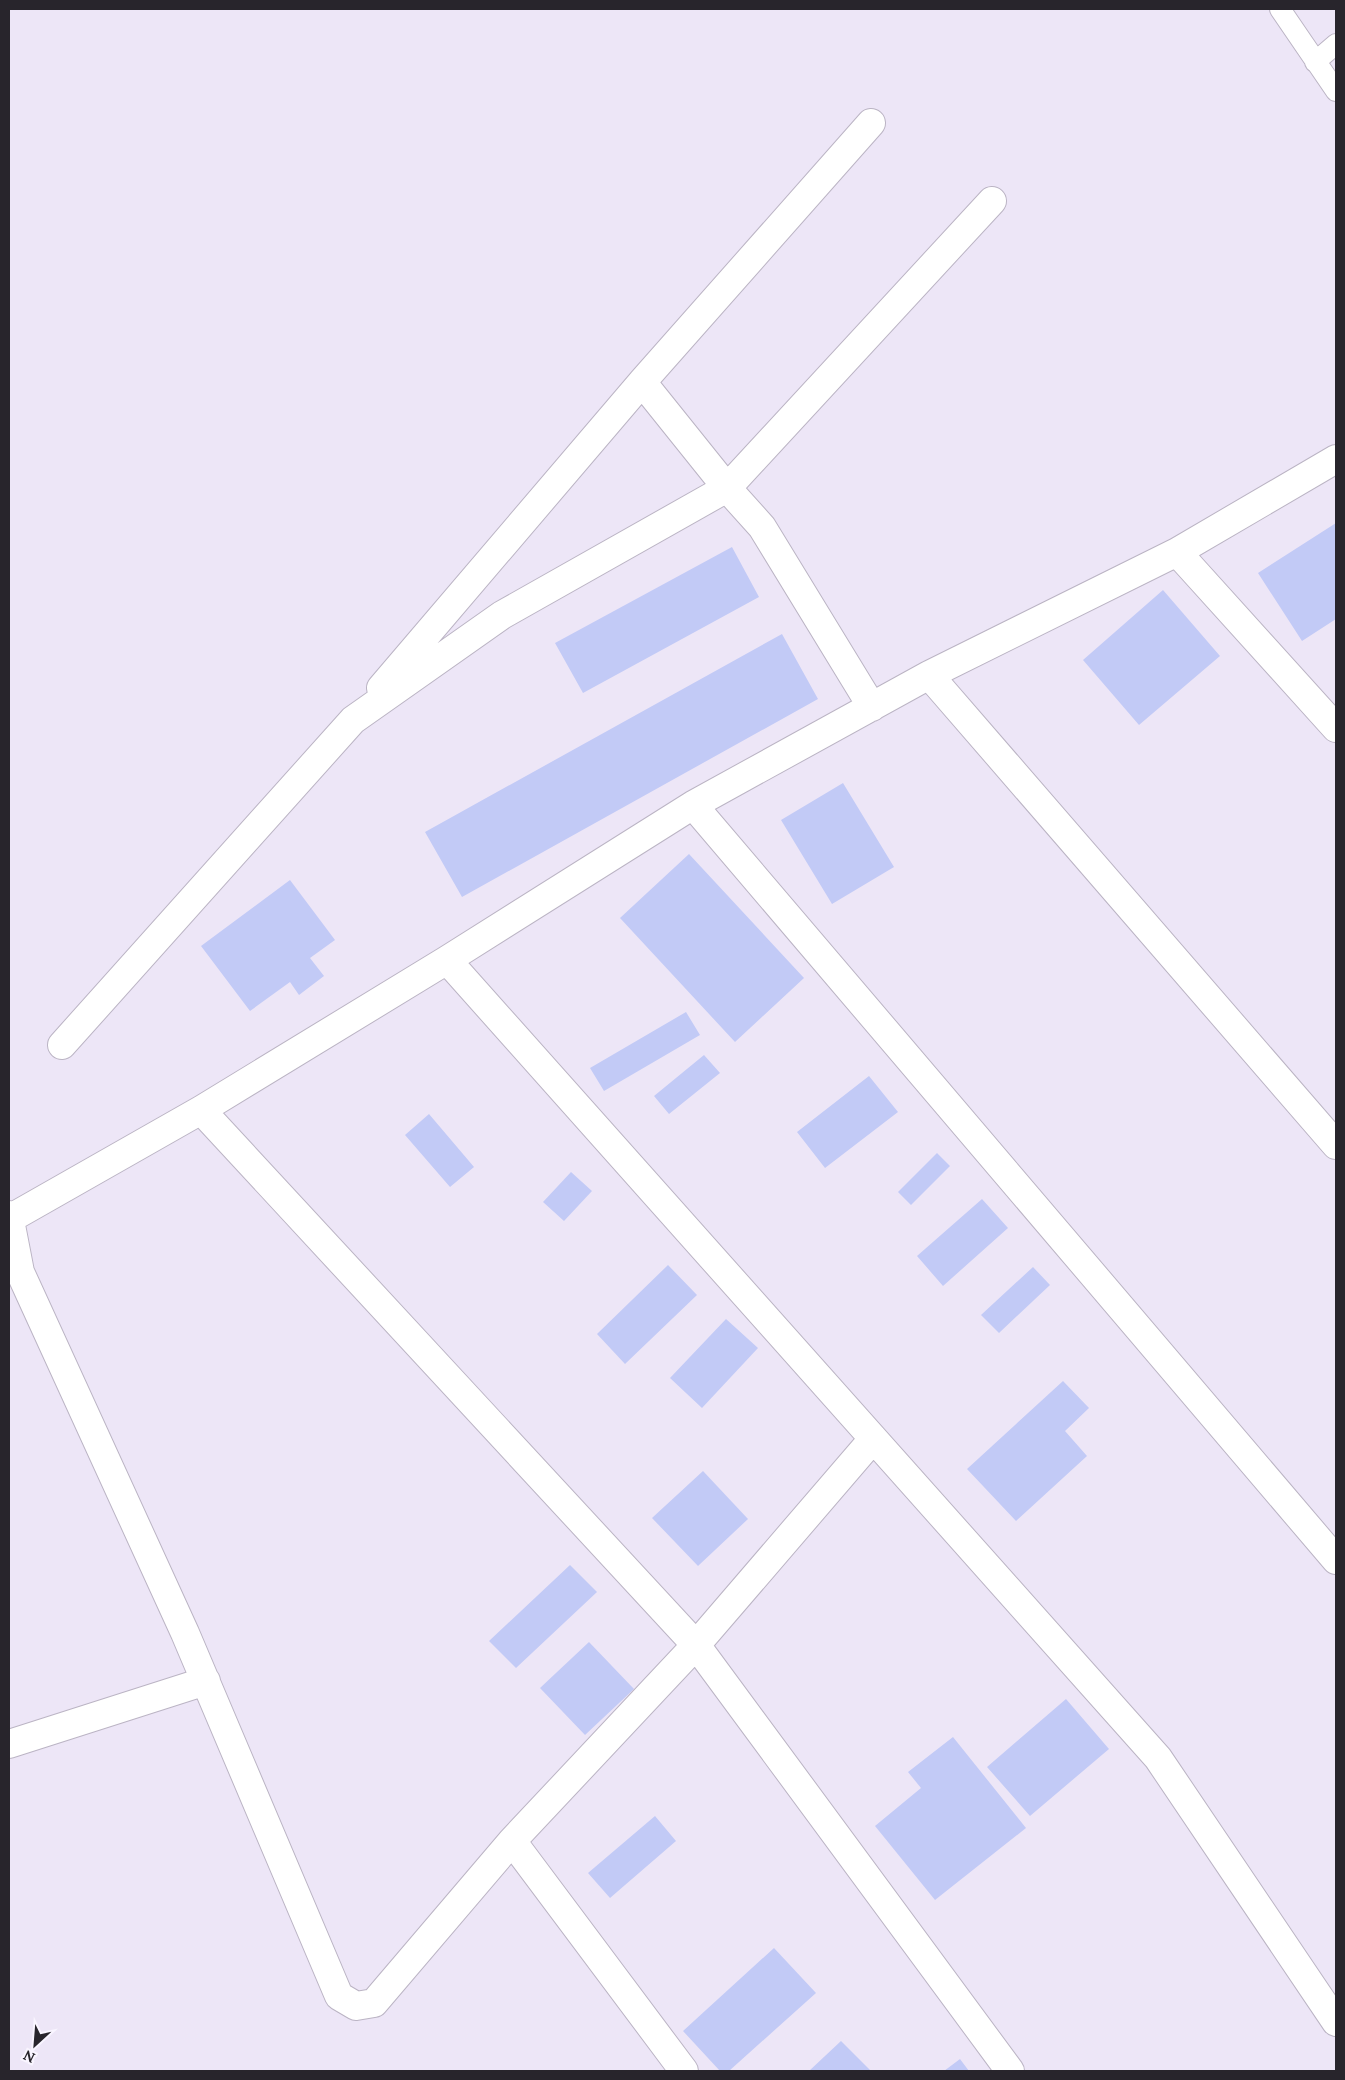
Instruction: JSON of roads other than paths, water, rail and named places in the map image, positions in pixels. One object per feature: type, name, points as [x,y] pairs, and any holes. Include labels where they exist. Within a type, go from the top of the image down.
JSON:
[{"type":"street","points":[[62,1045],[353,720],[642,382],[872,123]]},
{"type":"street","points":[[353,720],[502,615],[727,488],[992,201]]},
{"type":"street","points":[[642,382],[727,488],[762,527],[872,707]]},
{"type":"street","points":[[873,1439],[696,1645],[512,1841],[374,2003],[356,2006],[339,1996],[206,1681],[20,1272],[10,1216],[201,1110],[447,960],[693,805],[928,675],[1177,552],[1336,460]]},
{"type":"street","points":[[1177,552],[1336,728]]},
{"type":"street","points":[[928,675],[1336,1145]]},
{"type":"street","points":[[693,805],[1336,1560]]},
{"type":"street","points":[[447,960],[1158,1758],[1336,2022]]},
{"type":"street","points":[[201,1110],[696,1645],[1010,2071]]},
{"type":"street","points":[[9,1744],[206,1681]]},
{"type":"street","points":[[512,1841],[684,2071]]},
{"type":"lane","points":[[1280,9],[1336,92]]},
{"type":"lane","points":[[1315,62],[1336,44]]}]
